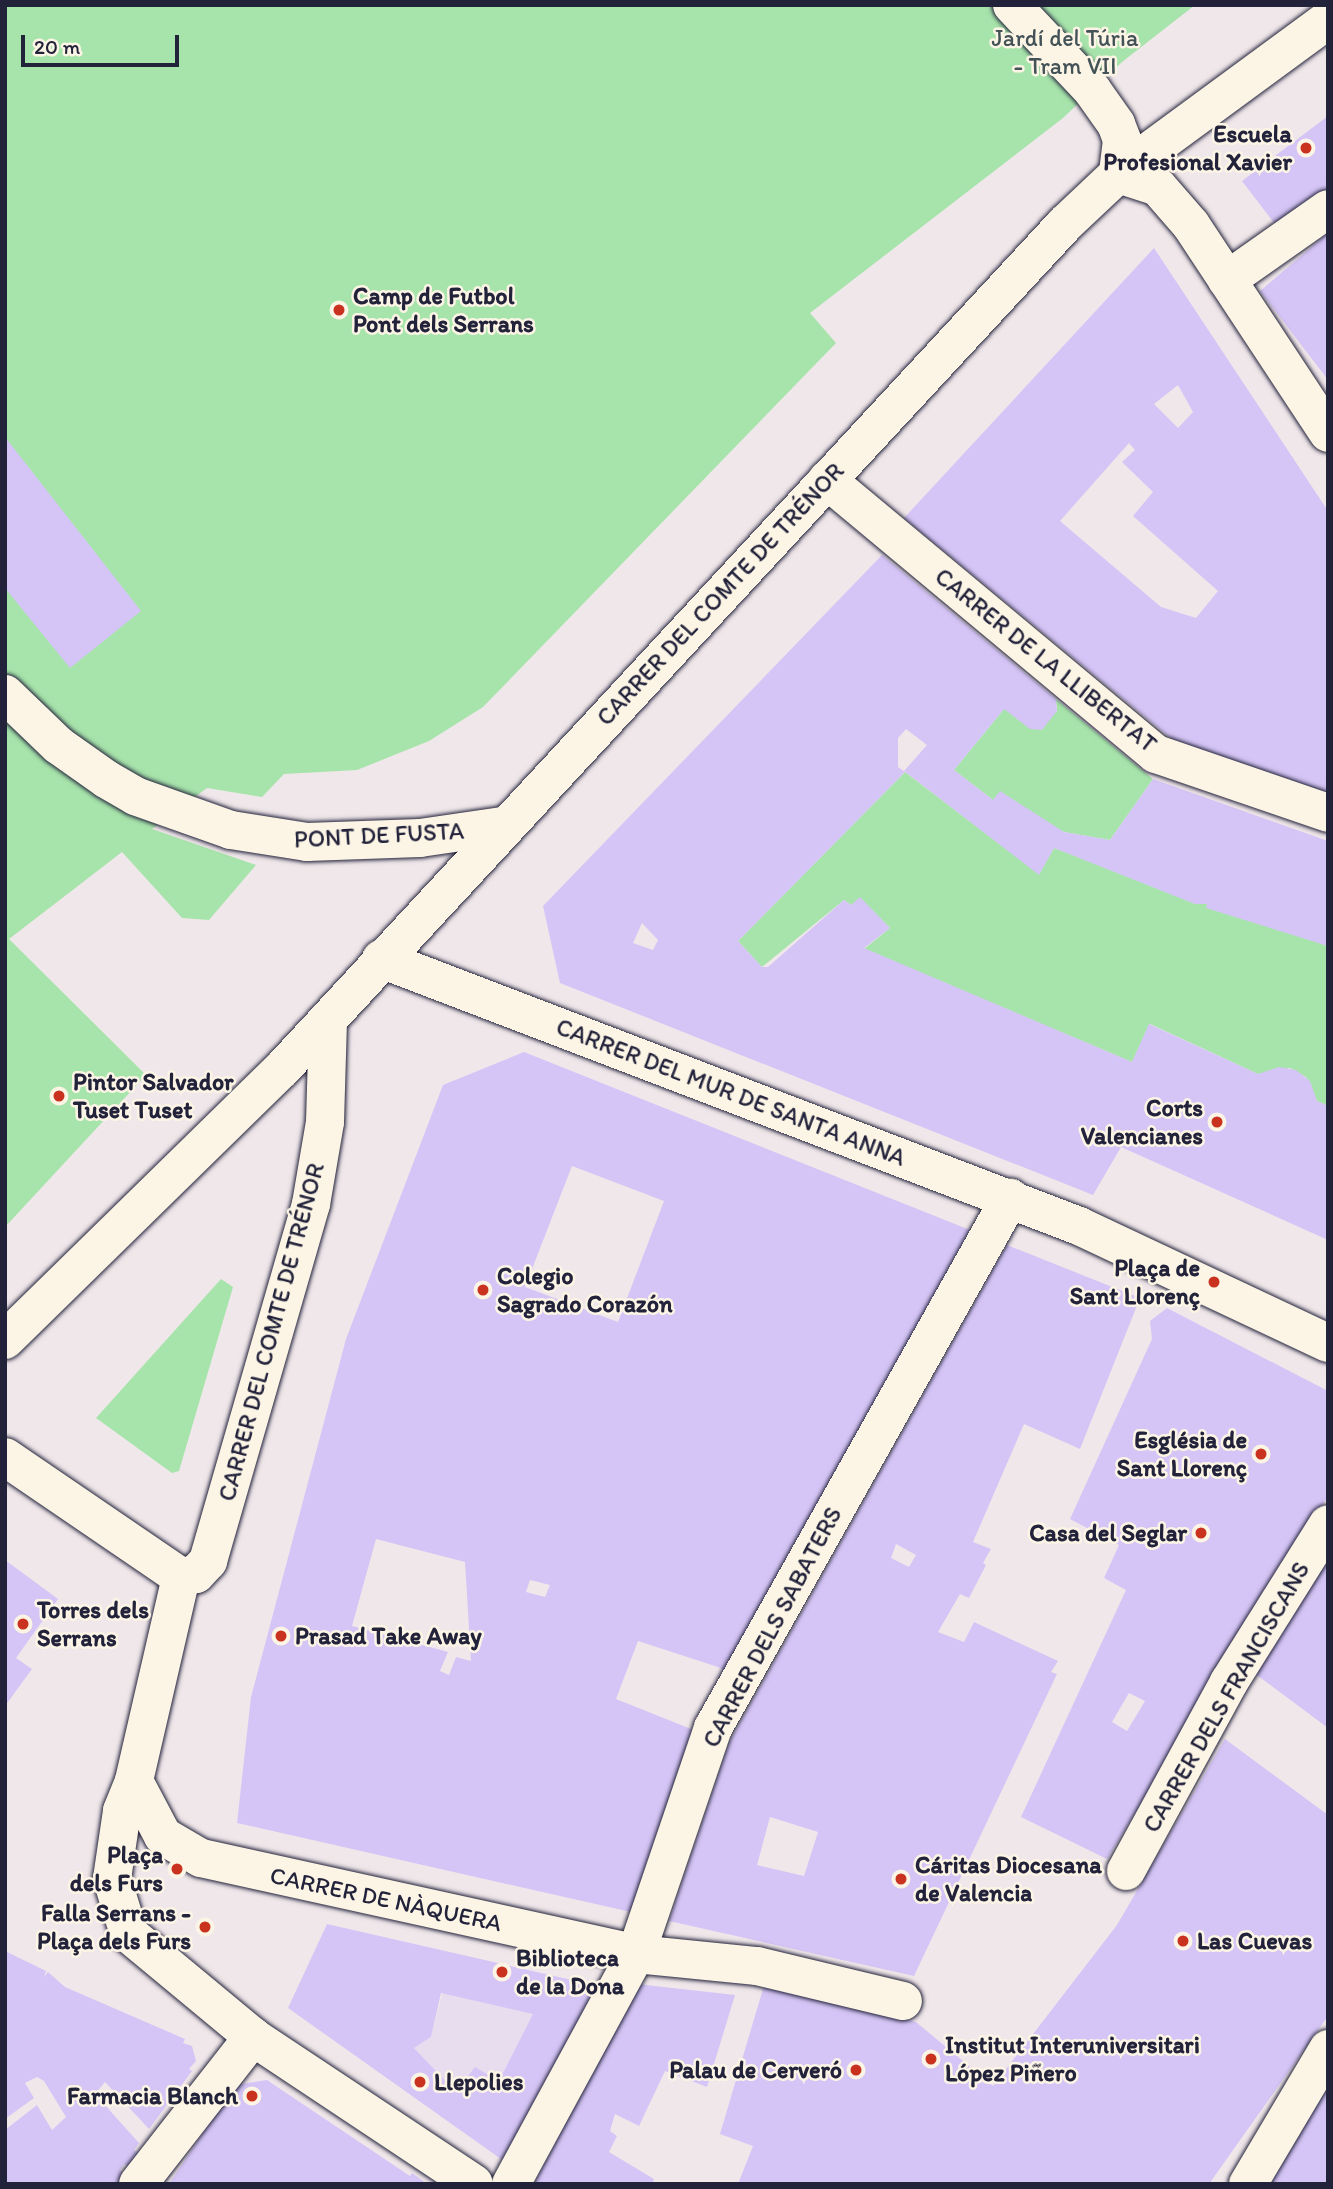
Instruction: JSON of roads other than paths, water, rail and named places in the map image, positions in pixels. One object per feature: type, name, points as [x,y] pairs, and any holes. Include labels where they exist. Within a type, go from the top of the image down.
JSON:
[{"type":"street","points":[[1012,5],[1092,90],[1122,140],[1118,174],[1158,187],[1227,280],[1328,433]]},
{"type":"street","name":"CARRER DEL COMTE DE TRÉNOR","points":[[5,1340],[328,1019],[502,826],[1065,224],[1118,174],[1328,20]]},
{"type":"street","points":[[1227,280],[1328,209]]},
{"type":"street","name":"CARRER DE LA LLIBERTAT","points":[[827,480],[1156,754],[1328,813]]},
{"type":"street","name":"PONT DE FUSTA","points":[[5,694],[58,745],[106,779],[176,812],[230,830],[307,842],[419,838],[502,826]]},
{"type":"street","name":"CARRER DEL MUR DE SANTA ANNA","points":[[382,960],[1010,1198],[1079,1226],[1328,1343]]},
{"type":"street","name":"CARRER DEL COMTE DE TRÉNOR","points":[[134,1780],[194,1569],[311,1204],[325,1122],[328,1019]]},
{"type":"street","name":"CARRER DELS SABATERS","points":[[511,2184],[636,1954],[713,1728],[1010,1198]]},
{"type":"street","points":[[5,1457],[194,1569]]},
{"type":"street","name":"CARRER DELS FRANCISCANS","points":[[1126,1871],[1229,1682],[1328,1524]]},
{"type":"street","points":[[134,1780],[122,1811],[112,1879],[129,1934],[253,2037],[474,2184]]},
{"type":"street","name":"CARRER DE NÀQUERA","points":[[134,1780],[163,1836],[201,1858],[636,1954],[757,1966],[903,2001]]},
{"type":"street","points":[[138,2184],[253,2037]]},
{"type":"street","points":[[1248,2184],[1328,2049]]},
{"type":"place","name":"Escuela Profesional Xavier","points":[[1306,148]]},
{"type":"place","name":"Camp de Futbol Pont dels Serrans","points":[[339,310]]},
{"type":"place","name":"Pintor Salvador Tuset Tuset","points":[[59,1096]]},
{"type":"place","name":"Corts Valencianes","points":[[1217,1122]]},
{"type":"place","name":"Plaça de Sant Llorenç","points":[[1214,1282]]},
{"type":"place","name":"Colegio Sagrado Corazón","points":[[483,1290]]},
{"type":"place","name":"Església de Sant Llorenç","points":[[1261,1454]]},
{"type":"place","name":"Casa del Seglar","points":[[1201,1533]]},
{"type":"place","name":"Torres dels Serrans","points":[[23,1624]]},
{"type":"place","name":"Prasad Take Away","points":[[281,1636]]},
{"type":"place","name":"Plaça dels Furs","points":[[177,1869]]},
{"type":"place","name":"Cáritas Diocesana de Valencia","points":[[901,1879]]},
{"type":"place","name":"Falla Serrans - Plaça dels Furs","points":[[205,1927]]},
{"type":"place","name":"Las Cuevas","points":[[1183,1941]]},
{"type":"place","name":"Biblioteca de la Dona","points":[[502,1972]]},
{"type":"place","name":"Institut Interuniversitari López Piñero","points":[[931,2059]]},
{"type":"place","name":"Palau de Cerveró","points":[[856,2070]]},
{"type":"place","name":"Llepolies","points":[[420,2082]]},
{"type":"place","name":"Farmacia Blanch","points":[[252,2096]]},
{"type":"park label","name":"Jardí del Túria - Tram VII","points":[[1065,52]]}]
